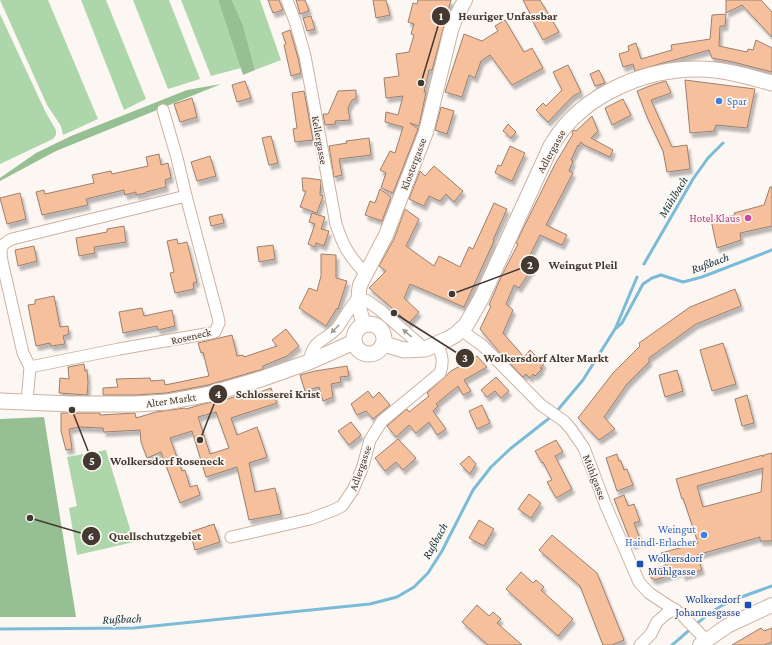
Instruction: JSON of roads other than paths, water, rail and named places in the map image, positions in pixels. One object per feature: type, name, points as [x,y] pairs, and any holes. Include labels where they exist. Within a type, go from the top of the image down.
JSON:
[{"type":"main road","name":"Adlergasse","points":[[384,344],[404,350],[431,347],[455,335],[461,330],[475,311],[551,146],[563,128],[578,112],[590,103],[612,90],[643,78],[667,72],[715,70],[772,83]]},
{"type":"main road","points":[[364,324],[372,324],[380,328],[384,335],[384,344],[379,350],[372,354],[360,351],[354,342],[357,329],[364,324]]},
{"type":"main road","name":"Alter Markt","points":[[0,401],[72,404],[136,404],[167,402],[229,389],[283,372],[354,342]]},
{"type":"street","name":"Kellergasse","points":[[287,0],[296,24],[305,56],[336,224],[342,244],[352,260],[365,273]]},
{"type":"street","name":"Klostergasse","points":[[364,324],[358,298],[360,285],[386,235],[426,132],[451,30],[465,0]]},
{"type":"street","name":"Roseneck","points":[[30,367],[215,332],[219,323],[218,317],[177,158],[163,110]]},
{"type":"street","points":[[27,401],[30,367],[23,353],[2,261],[2,246],[5,242],[186,196]]},
{"type":"street","points":[[309,362],[314,345],[334,331],[358,298],[366,300],[431,347]]},
{"type":"street","name":"Mühlgasse","points":[[461,330],[483,346],[541,404],[571,429],[584,448],[606,506],[639,582],[649,593],[675,609],[688,620],[702,639]]},
{"type":"street","name":"Adlergasse","points":[[231,537],[310,519],[342,506],[353,490],[363,466],[370,440],[382,421],[440,374],[443,365],[443,357],[431,347]]},
{"type":"street","points":[[702,639],[772,605]]},
{"type":"street","points":[[640,645],[651,634],[657,622],[666,614],[675,609]]},
{"type":"waterway","name":"Mühlbach","points":[[644,264],[693,179],[708,158],[723,143]]},
{"type":"waterway","name":"Rußbach","points":[[556,412],[583,380],[615,329],[622,323],[643,284],[652,278],[661,275],[683,282],[702,277],[772,250]]},
{"type":"waterway","name":"Mühlbach","points":[[616,327],[637,277]]},
{"type":"waterway","name":"Rußbach","points":[[0,629],[134,628],[370,604],[397,597],[414,587],[428,573],[442,551],[473,490],[491,467],[510,449],[552,416]]},
{"type":"waterway","points":[[672,645],[703,618],[716,609],[772,586]]},
{"type":"place","name":"Heuriger Unfassbar","points":[[421,83]]},
{"type":"place","name":"Spar","points":[[719,101]]},
{"type":"place","name":"Hotel Klaus","points":[[748,218]]},
{"type":"place","name":"Weingut Pleil","points":[[452,294]]},
{"type":"place","name":"Wolkersdorf Alter Markt","points":[[394,313]]},
{"type":"place","name":"Wolkersdorf Roseneck","points":[[72,410]]},
{"type":"place","name":"Schlosserei Krist","points":[[200,440]]},
{"type":"place","name":"Quellschutzgebiet","points":[[30,518]]},
{"type":"place","name":"Weingut Haindl-Erlacher","points":[[704,535]]},
{"type":"place","name":"Wolkersdorf Mühlgasse","points":[[640,564]]},
{"type":"place","name":"Wolkersdorf Johannesgasse","points":[[748,605]]}]
